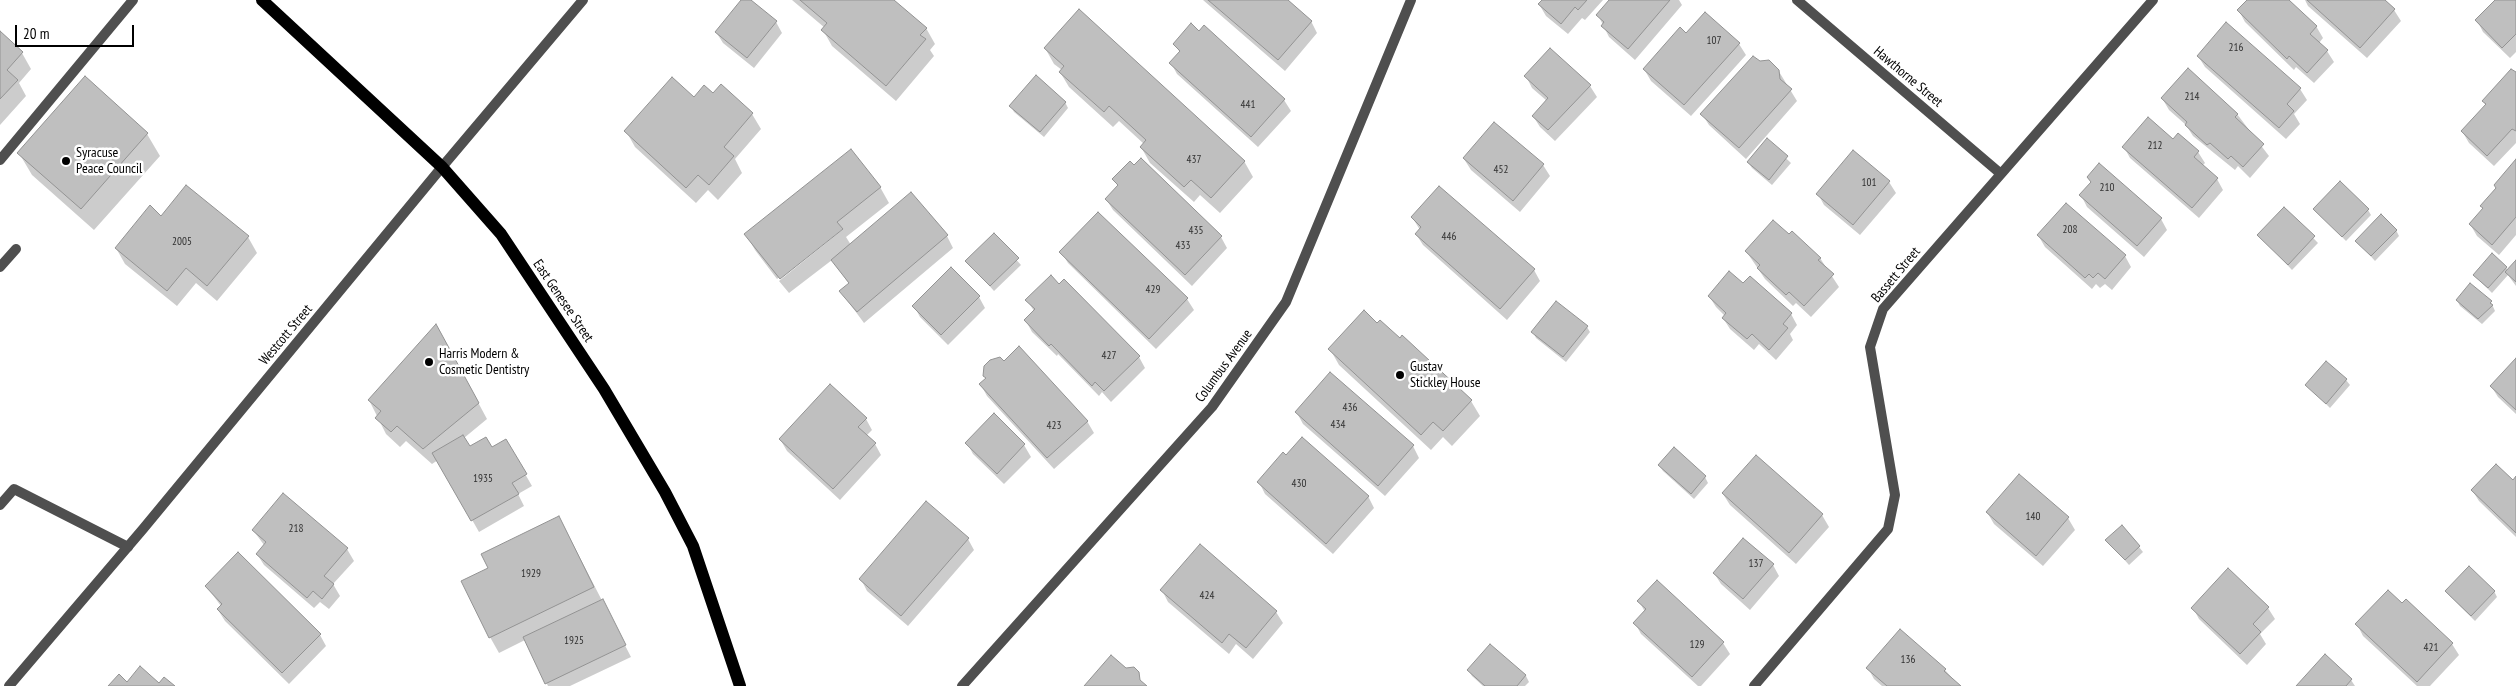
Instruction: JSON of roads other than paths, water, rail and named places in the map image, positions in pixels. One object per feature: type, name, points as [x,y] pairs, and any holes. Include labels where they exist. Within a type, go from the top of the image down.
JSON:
[{"type":"main road","name":"East Genesee Street","points":[[262,0],[442,167],[501,234],[604,389],[665,492],[693,546],[736,669],[740,686]]},
{"type":"street","points":[[0,160],[133,0]]},
{"type":"street","name":"Westcott Street","points":[[9,686],[128,547],[442,167],[584,0]]},
{"type":"street","name":"Columbus Avenue","points":[[962,686],[1212,407],[1286,302],[1411,0]]},
{"type":"street","name":"Hawthorne Street","points":[[1797,0],[2001,174]]},
{"type":"street","name":"Bassett Street","points":[[1754,686],[1888,529],[1895,495],[1870,347],[1882,309],[2153,0]]},
{"type":"street","points":[[0,267],[16,249]]},
{"type":"street","points":[[0,505],[14,489],[128,547]]},
{"type":"place","name":"Syracuse Peace Council","points":[[66,161]]},
{"type":"place","name":"Harris Modern & Cosmetic Dentistry","points":[[429,362]]},
{"type":"place","name":"Gustav Stickley House","points":[[1400,375]]}]
